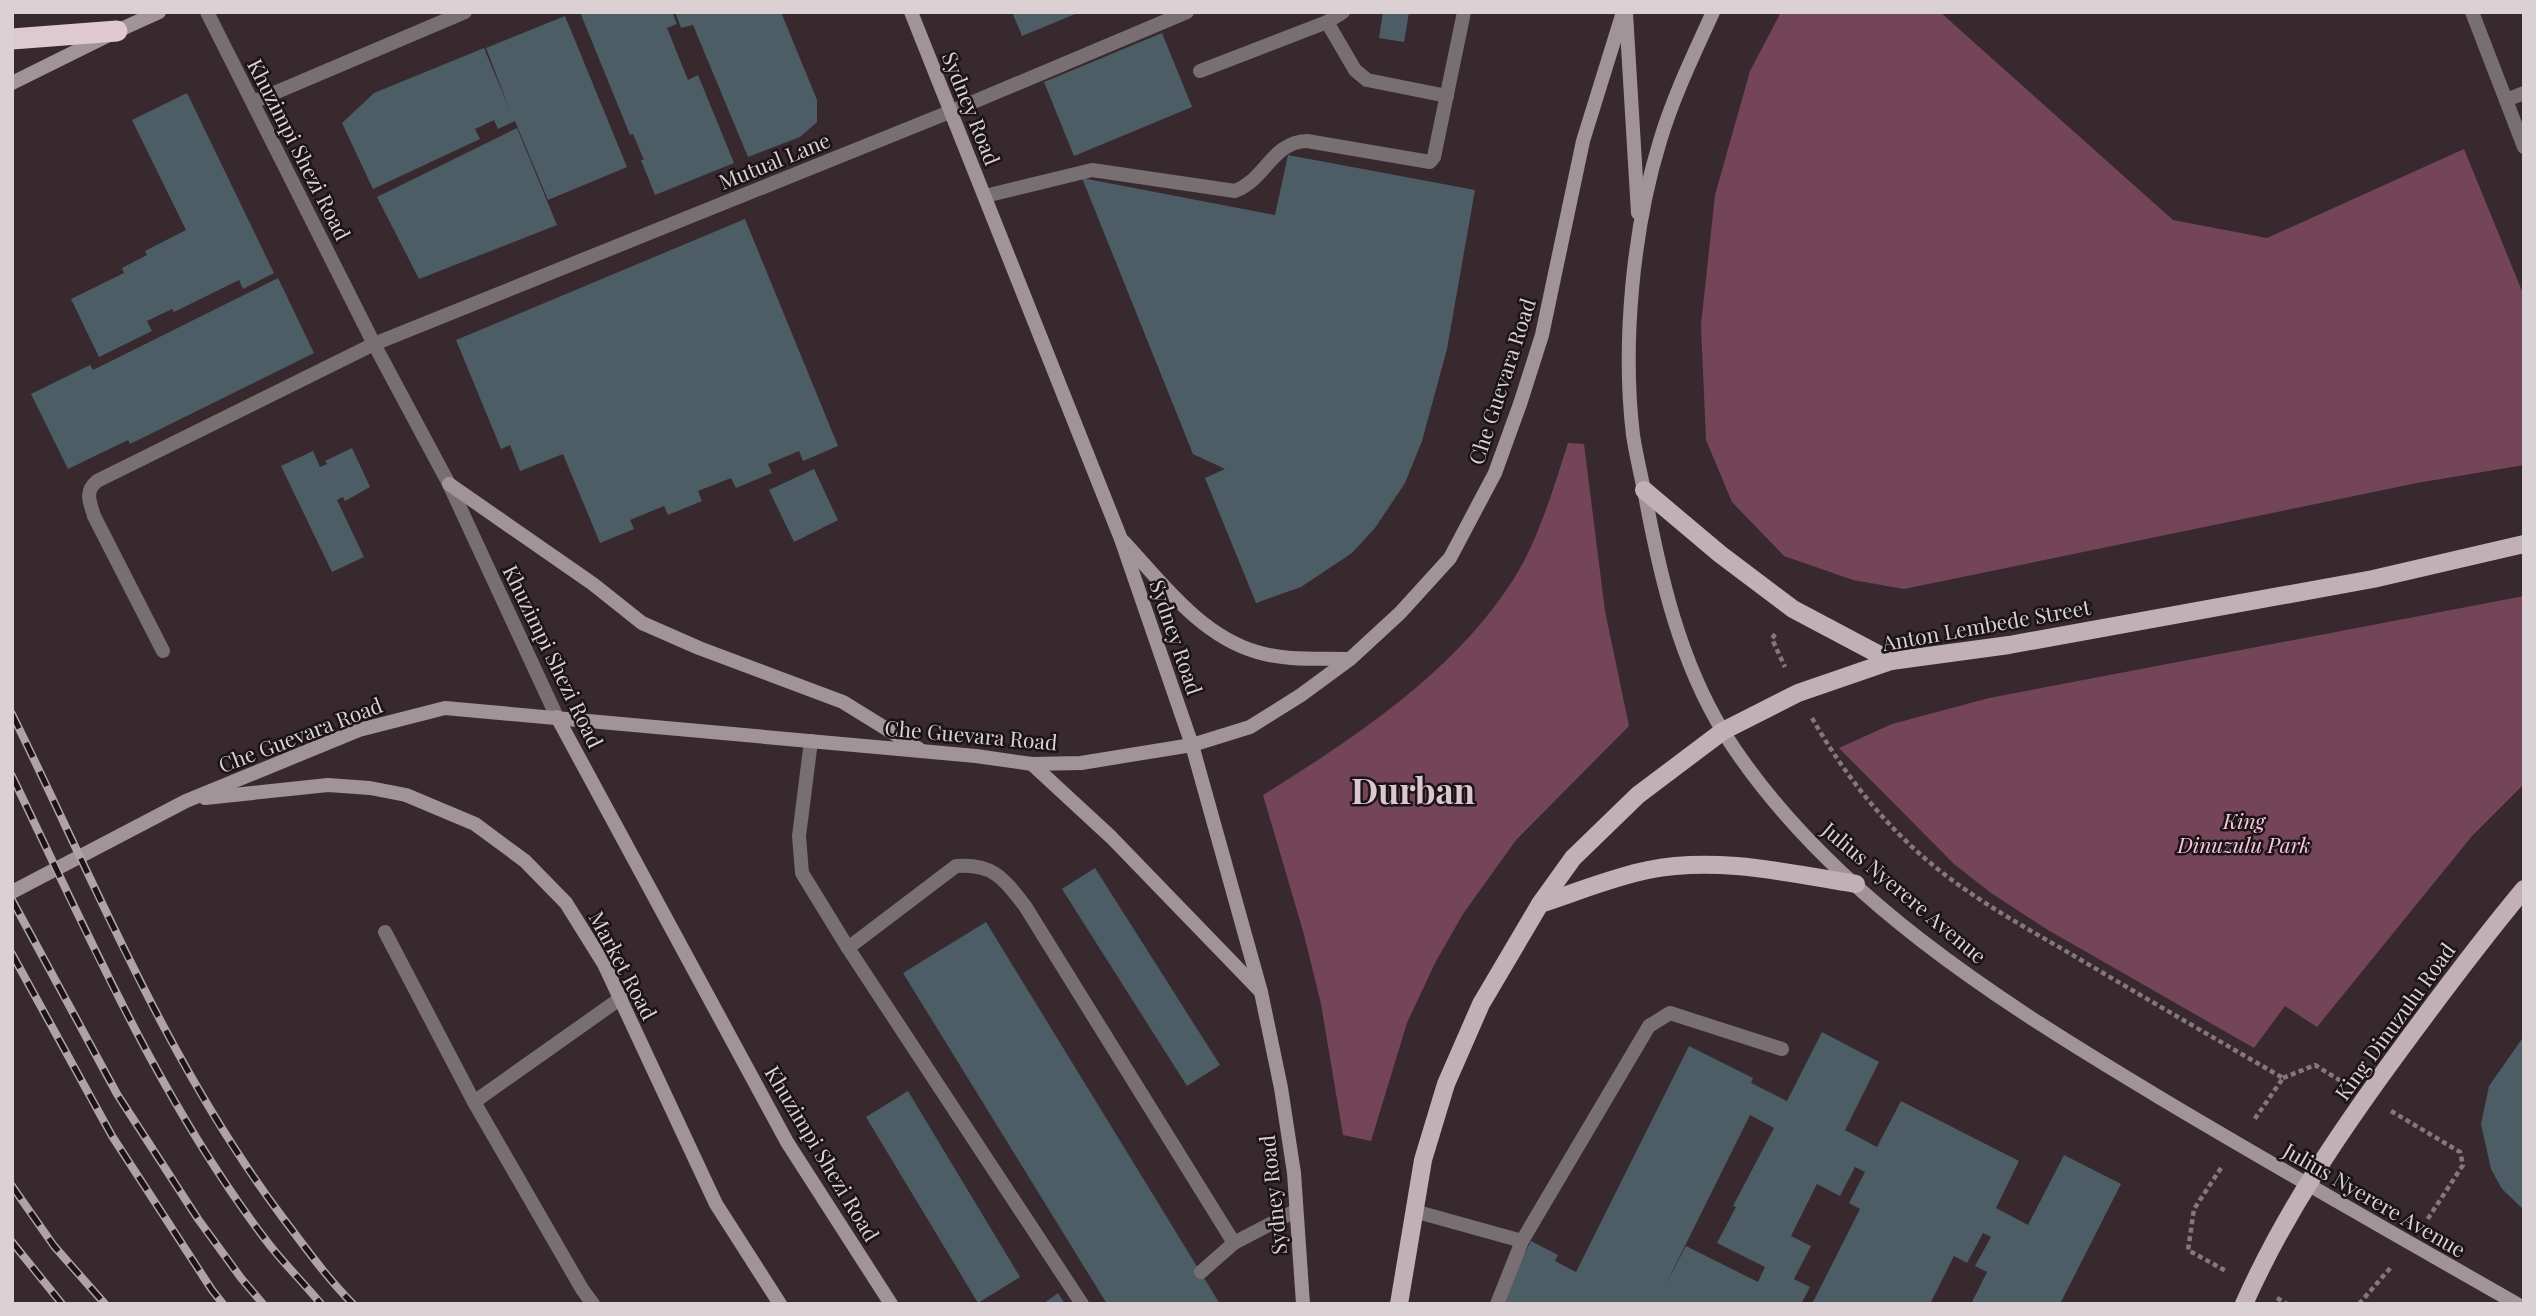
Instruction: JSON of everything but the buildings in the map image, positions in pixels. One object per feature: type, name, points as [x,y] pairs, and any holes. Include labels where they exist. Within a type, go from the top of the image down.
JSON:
[{"type":"highway","points":[[12,38],[117,31]]},
{"type":"main road","points":[[12,83],[159,12]]},
{"type":"main road","name":"Sydney Road","points":[[911,12],[1121,539],[1192,745],[1261,992],[1292,1161],[1303,1304]]},
{"type":"main road","points":[[1625,12],[1639,232]]},
{"type":"main road","name":"Che Guevara Road","points":[[12,892],[186,800],[359,730],[445,708],[923,751],[1032,764],[1081,763],[1192,745],[1250,727],[1301,695],[1350,659],[1400,613],[1450,558],[1495,473],[1542,335],[1583,141],[1625,12]]},
{"type":"main road","name":"Julius Nyerere Avenue","points":[[1713,12],[1659,142],[1639,232],[1632,283],[1630,380],[1633,436],[1654,546],[1680,640],[1693,673],[1723,731],[1796,828],[1856,884],[1958,966],[2064,1040],[2237,1144],[2517,1304]]},
{"type":"main road","points":[[449,484],[593,584],[642,623],[699,648],[844,702],[923,751]]},
{"type":"main road","points":[[1644,490],[1730,562],[1793,609],[1891,661]]},
{"type":"main road","points":[[1121,539],[1184,606],[1205,624],[1229,638],[1256,652],[1285,658],[1350,659]]},
{"type":"main road","name":"Anton Lembede Street","points":[[1399,1304],[1423,1160],[1446,1084],[1481,1004],[1540,904],[1573,858],[1637,795],[1723,731],[1798,693],[1891,661],[2009,645],[2372,579],[2524,544]]},
{"type":"main road","name":"Khuzimpi Shezi Road","points":[[557,717],[787,1142],[891,1304]]},
{"type":"main road","points":[[1032,764],[1111,837],[1261,992]]},
{"type":"main road","name":"Market Road","points":[[186,800],[328,785],[370,788],[405,795],[475,824],[525,861],[566,903],[604,964],[716,1204],[780,1304]]},
{"type":"main road","points":[[1540,904],[1647,870],[1708,864],[1760,868],[1856,884]]},
{"type":"main road","name":"King Dinuzulu Road","points":[[2244,1304],[2306,1184],[2470,954],[2524,889]]},
{"type":"street","name":"Khuzimpi Shezi Road","points":[[207,12],[374,345],[449,484],[557,717]]},
{"type":"street","points":[[253,102],[465,12]]},
{"type":"street","name":"Mutual Lane","points":[[163,651],[94,516],[88,494],[91,486],[374,345],[952,111],[1188,12]]},
{"type":"street","points":[[1200,71],[1327,22],[1343,12]]},
{"type":"street","points":[[985,195],[1091,170],[1235,191],[1248,186],[1286,145],[1296,141],[1430,162],[1434,157],[1464,12]]},
{"type":"street","points":[[2472,12],[2524,147]]},
{"type":"street","points":[[1327,22],[1354,71],[1360,76],[1447,96]]},
{"type":"street","points":[[2506,100],[2524,93]]},
{"type":"street","points":[[811,741],[799,836],[802,873],[848,948],[1082,1304]]},
{"type":"street","points":[[848,948],[956,866],[975,865],[991,869],[1025,906],[1234,1243]]},
{"type":"street","points":[[385,932],[474,1102],[593,1304]]},
{"type":"street","points":[[474,1102],[621,998]]},
{"type":"street","points":[[1497,1304],[1522,1241],[1649,1026],[1662,1016],[1680,1014],[1782,1049]]},
{"type":"street","points":[[1201,1272],[1234,1243],[1295,1211]]},
{"type":"street","points":[[1414,1212],[1522,1241]]},
{"type":"path","points":[[1793,609],[1772,639],[1798,693],[1830,750],[1868,801],[1920,855],[1966,890],[2014,920],[2283,1079],[2194,1209],[2188,1250],[2287,1304]]},
{"type":"green space","points":[[1781,12],[1940,12],[2173,220],[2267,238],[2464,149],[2524,296],[2524,465],[2417,483],[1904,589],[1853,580],[1784,556],[1732,502],[1706,440],[1701,325],[1715,195],[1750,71]]},
{"type":"green space","points":[[1568,443],[1584,444],[1605,611],[1629,726],[1516,840],[1463,914],[1435,963],[1407,1023],[1371,1141],[1343,1135],[1321,1004],[1303,931],[1263,795],[1373,722],[1442,665],[1473,633],[1500,599],[1530,549],[1543,519]]},
{"type":"green space","name":"King Dinuzulu Park","points":[[2524,596],[2524,784],[2472,836],[2317,1027],[2285,1006],[2254,1048],[2048,930],[1991,893],[1954,864],[1839,748],[1892,724],[1989,698]]},
{"type":"railway","points":[[12,714],[136,973],[204,1099],[283,1218],[325,1273],[353,1304]]},
{"type":"railway","points":[[12,776],[97,955],[191,1130],[265,1239],[321,1304]]},
{"type":"railway","points":[[12,900],[117,1094],[198,1219],[263,1304]]},
{"type":"railway","points":[[12,954],[112,1136],[223,1304]]},
{"type":"railway","points":[[12,1186],[54,1246],[105,1304]]},
{"type":"railway","points":[[12,1242],[62,1304]]},
{"type":"district","name":"Durban","points":[[1413,789]]}]
